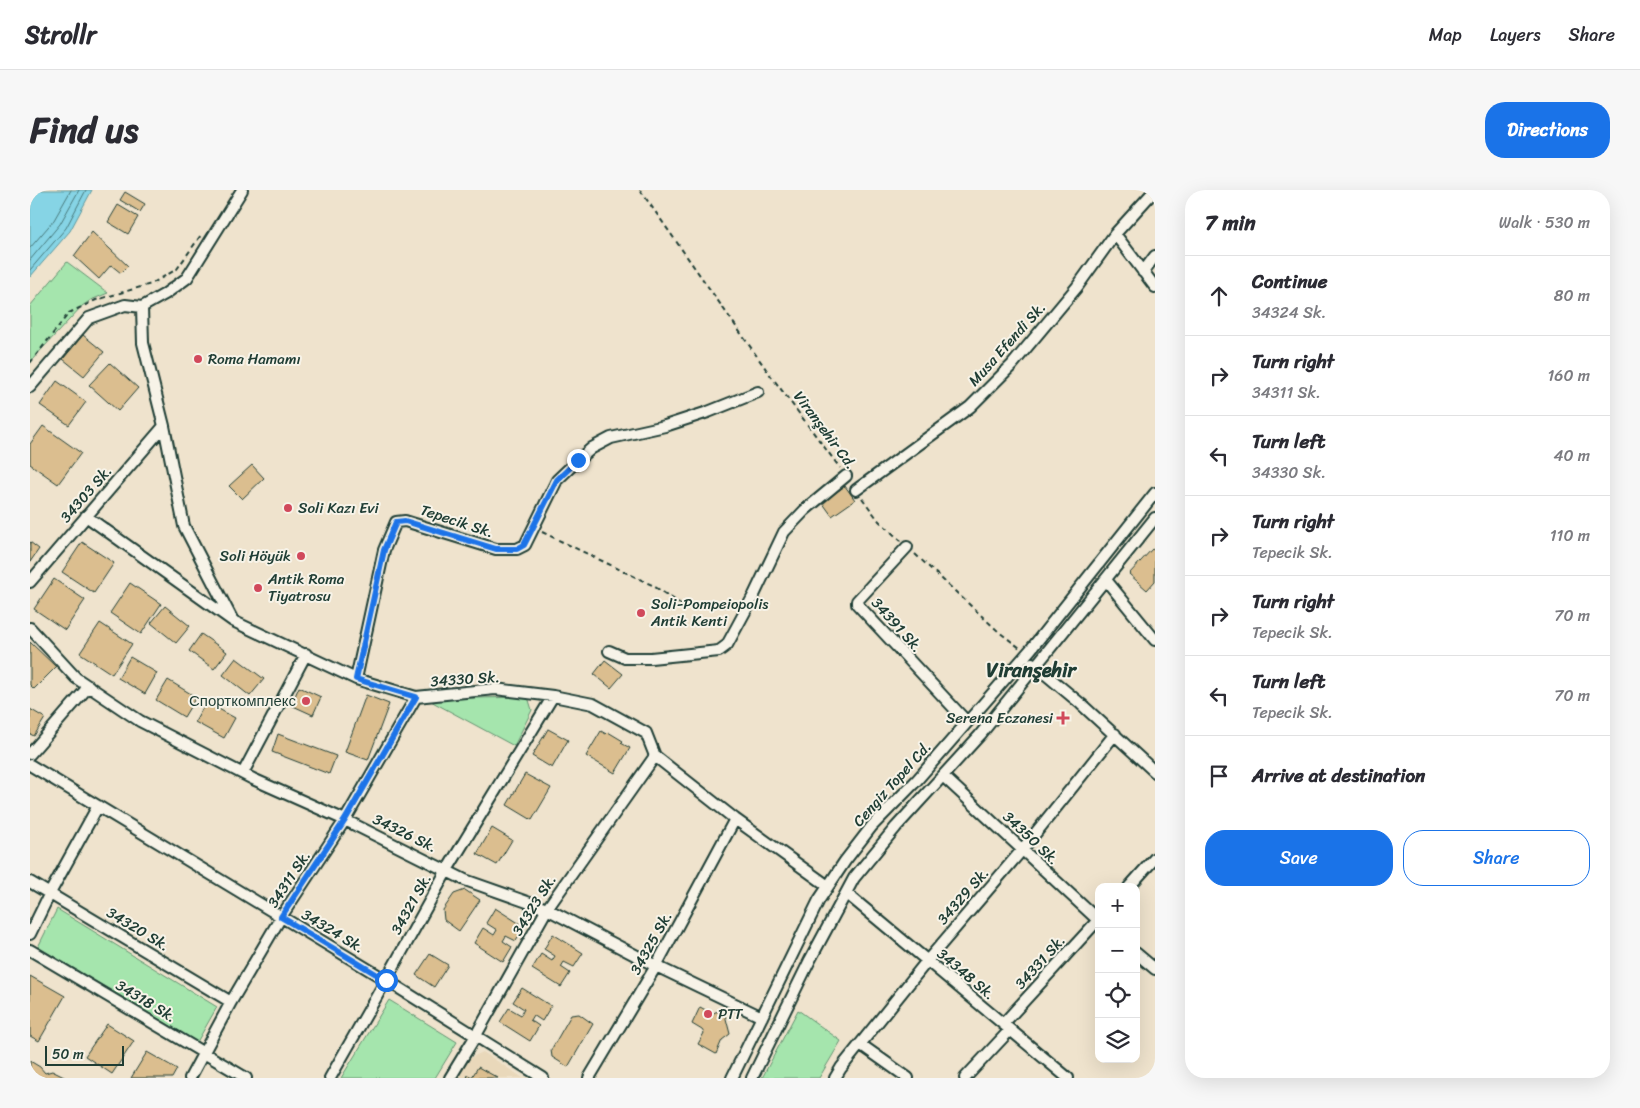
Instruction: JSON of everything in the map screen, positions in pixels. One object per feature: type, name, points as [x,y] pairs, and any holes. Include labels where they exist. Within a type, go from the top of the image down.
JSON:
[{"type":"street","points":[[30,387],[89,318],[126,305],[142,307],[187,278],[242,190]]},
{"type":"street","name":"Musa Efendi Sk.","points":[[856,490],[970,407],[1012,365],[1071,294],[1115,234],[1155,190]]},
{"type":"street","points":[[1115,234],[1155,288]]},
{"type":"street","points":[[1143,272],[1155,256]]},
{"type":"street","points":[[142,307],[143,343],[164,426],[184,526],[233,621]]},
{"type":"street","name":"Tepecik Sk.","points":[[356,679],[384,550],[396,522],[405,521],[496,549],[517,549],[524,545],[557,480],[592,448],[611,438],[665,426],[708,412],[758,392]]},
{"type":"street","name":"34303 Sk.","points":[[30,582],[164,426]]},
{"type":"street","points":[[609,651],[625,658],[651,658],[719,651],[727,645],[784,532],[805,510],[846,476]]},
{"type":"street","name":"Cengiz Topel Cd.","points":[[732,1078],[819,900],[845,861],[872,826],[916,780],[1026,655],[1155,493]]},
{"type":"street","name":"34330 Sk.","points":[[86,516],[233,621],[356,679],[416,697],[495,689],[553,696],[593,704],[646,734],[655,756],[734,819],[828,886]]},
{"type":"street","points":[[752,1078],[810,960],[854,878],[896,827],[980,735],[1155,518]]},
{"type":"street","name":"34391 Sk.","points":[[907,547],[865,592],[857,604],[967,722]]},
{"type":"street","points":[[1106,580],[1155,640]]},
{"type":"street","name":"34326 Sk.","points":[[30,628],[76,678],[140,721],[465,880],[547,909],[656,966],[762,1017]]},
{"type":"street","points":[[243,773],[306,654]]},
{"type":"street","points":[[1026,655],[1036,667],[1115,734],[1155,772]]},
{"type":"street","points":[[30,754],[89,686]]},
{"type":"street","name":"34321 Sk.","points":[[330,1078],[446,870],[553,696]]},
{"type":"street","name":"34311 Sk.","points":[[190,1078],[231,1002],[281,917],[345,820],[416,697]]},
{"type":"street","name":"34329 Sk.","points":[[835,1078],[927,961],[1022,850],[1115,734]]},
{"type":"street","name":"34323 Sk.","points":[[450,1078],[547,909],[655,756]]},
{"type":"street","name":"34324 Sk.","points":[[30,765],[386,980],[543,1078]]},
{"type":"street","name":"34350 Sk.","points":[[943,776],[1095,917]]},
{"type":"street","points":[[30,934],[50,893],[98,806]]},
{"type":"street","name":"34325 Sk.","points":[[589,1078],[656,966],[734,819]]},
{"type":"street","points":[[1133,883],[1155,858]]},
{"type":"street","name":"34320 Sk.","points":[[30,882],[231,1002]]},
{"type":"street","name":"34348 Sk.","points":[[846,892],[1068,1078]]},
{"type":"street","name":"34331 Sk.","points":[[966,1078],[1006,1027],[1095,923]]},
{"type":"street","name":"34318 Sk.","points":[[30,950],[246,1078]]},
{"type":"street","points":[[1140,956],[1155,969]]},
{"type":"street","points":[[860,1044],[908,1078]]},
{"type":"path","name":"Viranşehir Cd.","points":[[640,190],[768,372],[846,476]]},
{"type":"path","points":[[30,363],[69,313],[96,300],[151,284],[177,269],[204,230]]},
{"type":"path","name":"Viranşehir Cd.","points":[[856,490],[879,520],[1026,655]]},
{"type":"path","points":[[533,528],[652,585],[685,607],[748,605]]},
{"type":"shaded area","points":[[483,1052],[523,1078],[457,1078],[470,1058]]},
{"type":"green space","points":[[67,262],[108,293],[82,306],[30,362],[30,306]]},
{"type":"green space","points":[[528,697],[532,710],[514,746],[427,699]]},
{"type":"green space","points":[[57,909],[217,1007],[197,1042],[38,947]]},
{"type":"green space","points":[[389,1000],[457,1042],[435,1078],[341,1078]]},
{"type":"green space","points":[[798,1010],[841,1041],[819,1078],[762,1078]]},
{"type":"water","points":[[30,190],[92,190],[70,231],[30,277]]},
{"type":"building","points":[[125,192],[145,204],[140,212],[120,200]]},
{"type":"building","points":[[118,205],[138,217],[128,234],[108,222]]},
{"type":"building","points":[[92,232],[128,266],[121,273],[111,265],[99,279],[74,256]]},
{"type":"building","points":[[83,335],[104,352],[84,376],[63,359]]},
{"type":"building","points":[[110,363],[138,388],[118,411],[89,385]]},
{"type":"building","points":[[57,381],[86,402],[69,425],[40,405]]},
{"type":"building","points":[[43,426],[81,453],[58,484],[30,464],[30,444]]},
{"type":"building","points":[[252,465],[264,478],[242,499],[229,486]]},
{"type":"building","points":[[845,486],[855,500],[832,516],[822,502]]},
{"type":"building","points":[[30,542],[39,549],[30,562]]},
{"type":"building","points":[[82,542],[114,563],[94,593],[62,572]]},
{"type":"building","points":[[1152,549],[1155,551],[1155,581],[1147,590],[1129,574]]},
{"type":"building","points":[[54,579],[85,600],[65,630],[34,609]]},
{"type":"building","points":[[130,583],[161,604],[141,634],[110,613]]},
{"type":"building","points":[[165,606],[190,626],[176,643],[151,623]]},
{"type":"building","points":[[100,623],[132,644],[112,674],[80,653]]},
{"type":"building","points":[[201,634],[227,652],[214,669],[189,651]]},
{"type":"building","points":[[30,642],[56,667],[34,689],[30,685]]},
{"type":"building","points":[[130,657],[157,673],[145,694],[118,678]]},
{"type":"building","points":[[236,658],[264,679],[250,696],[223,675]]},
{"type":"building","points":[[605,660],[623,674],[611,688],[594,674]]},
{"type":"building","points":[[168,680],[196,697],[184,717],[156,700]]},
{"type":"building","name":"Спорткомплекс","points":[[299,687],[321,697],[313,715],[291,705]]},
{"type":"building","points":[[366,695],[389,704],[368,760],[345,752]]},
{"type":"building","points":[[206,702],[235,718],[224,738],[195,722]]},
{"type":"building","points":[[30,709],[45,718],[34,736],[30,734]]},
{"type":"building","points":[[548,729],[568,740],[552,768],[532,756]]},
{"type":"building","points":[[601,731],[606,734],[608,732],[623,741],[621,743],[630,748],[615,773],[586,756]]},
{"type":"building","points":[[278,734],[336,756],[329,774],[272,752]]},
{"type":"building","points":[[525,774],[551,788],[532,820],[507,805]]},
{"type":"building","points":[[492,828],[512,840],[497,865],[477,854]]},
{"type":"building","points":[[465,890],[480,900],[459,931],[444,920],[443,910],[454,894]]},
{"type":"building","points":[[495,908],[525,927],[516,941],[506,936],[503,941],[512,947],[503,962],[474,943],[483,928],[494,935],[497,930],[486,923]]},
{"type":"building","points":[[553,934],[583,953],[574,967],[564,962],[561,967],[570,973],[561,987],[532,969],[541,954],[552,961],[555,956],[544,949]]},
{"type":"building","points":[[430,954],[448,965],[434,987],[416,975]]},
{"type":"building","points":[[30,976],[65,996],[39,1041],[30,1036]]},
{"type":"building","points":[[522,988],[551,1006],[542,1021],[533,1015],[530,1020],[539,1026],[530,1041],[500,1022],[509,1008],[521,1015],[524,1009],[513,1002]]},
{"type":"building","points":[[700,1007],[713,1014],[724,1011],[730,1034],[722,1040],[716,1054],[698,1044],[704,1033],[692,1024]]},
{"type":"building","points":[[579,1014],[593,1024],[568,1067],[552,1057],[551,1050],[571,1015]]},
{"type":"building","points":[[107,1024],[134,1041],[112,1074],[85,1056]]},
{"type":"building","points":[[147,1052],[177,1069],[172,1078],[131,1078]]},
{"type":"building","points":[[30,1061],[40,1067],[45,1073],[52,1071],[66,1078],[30,1078]]},
{"type":"building","points":[[478,1067],[498,1078],[467,1078],[468,1075],[472,1077]]},
{"type":"place","name":"Roma Hamamı","points":[[198,359]]},
{"type":"place","name":"Soli Kazı Evi","points":[[288,508]]},
{"type":"place","name":"Soli Höyük","points":[[301,556]]},
{"type":"place","name":"Antik Roma Tiyatrosu","points":[[258,588]]},
{"type":"place","name":"Soli-Pompeiopolis Antik Kenti","points":[[641,613]]},
{"type":"place","name":"Спорткомплекс","points":[[306,701]]},
{"type":"place","name":"Serena Eczanesi","points":[[1063,718]]},
{"type":"place","name":"PTT","points":[[708,1014]]},
{"type":"district","name":"Viranşehir","points":[[1031,670]]},
{"type":"route","points":[[386,980],[281,917],[345,820],[416,697],[356,679],[384,550],[396,522],[405,521],[496,549],[517,549],[524,545],[557,480],[578,460]]}]
